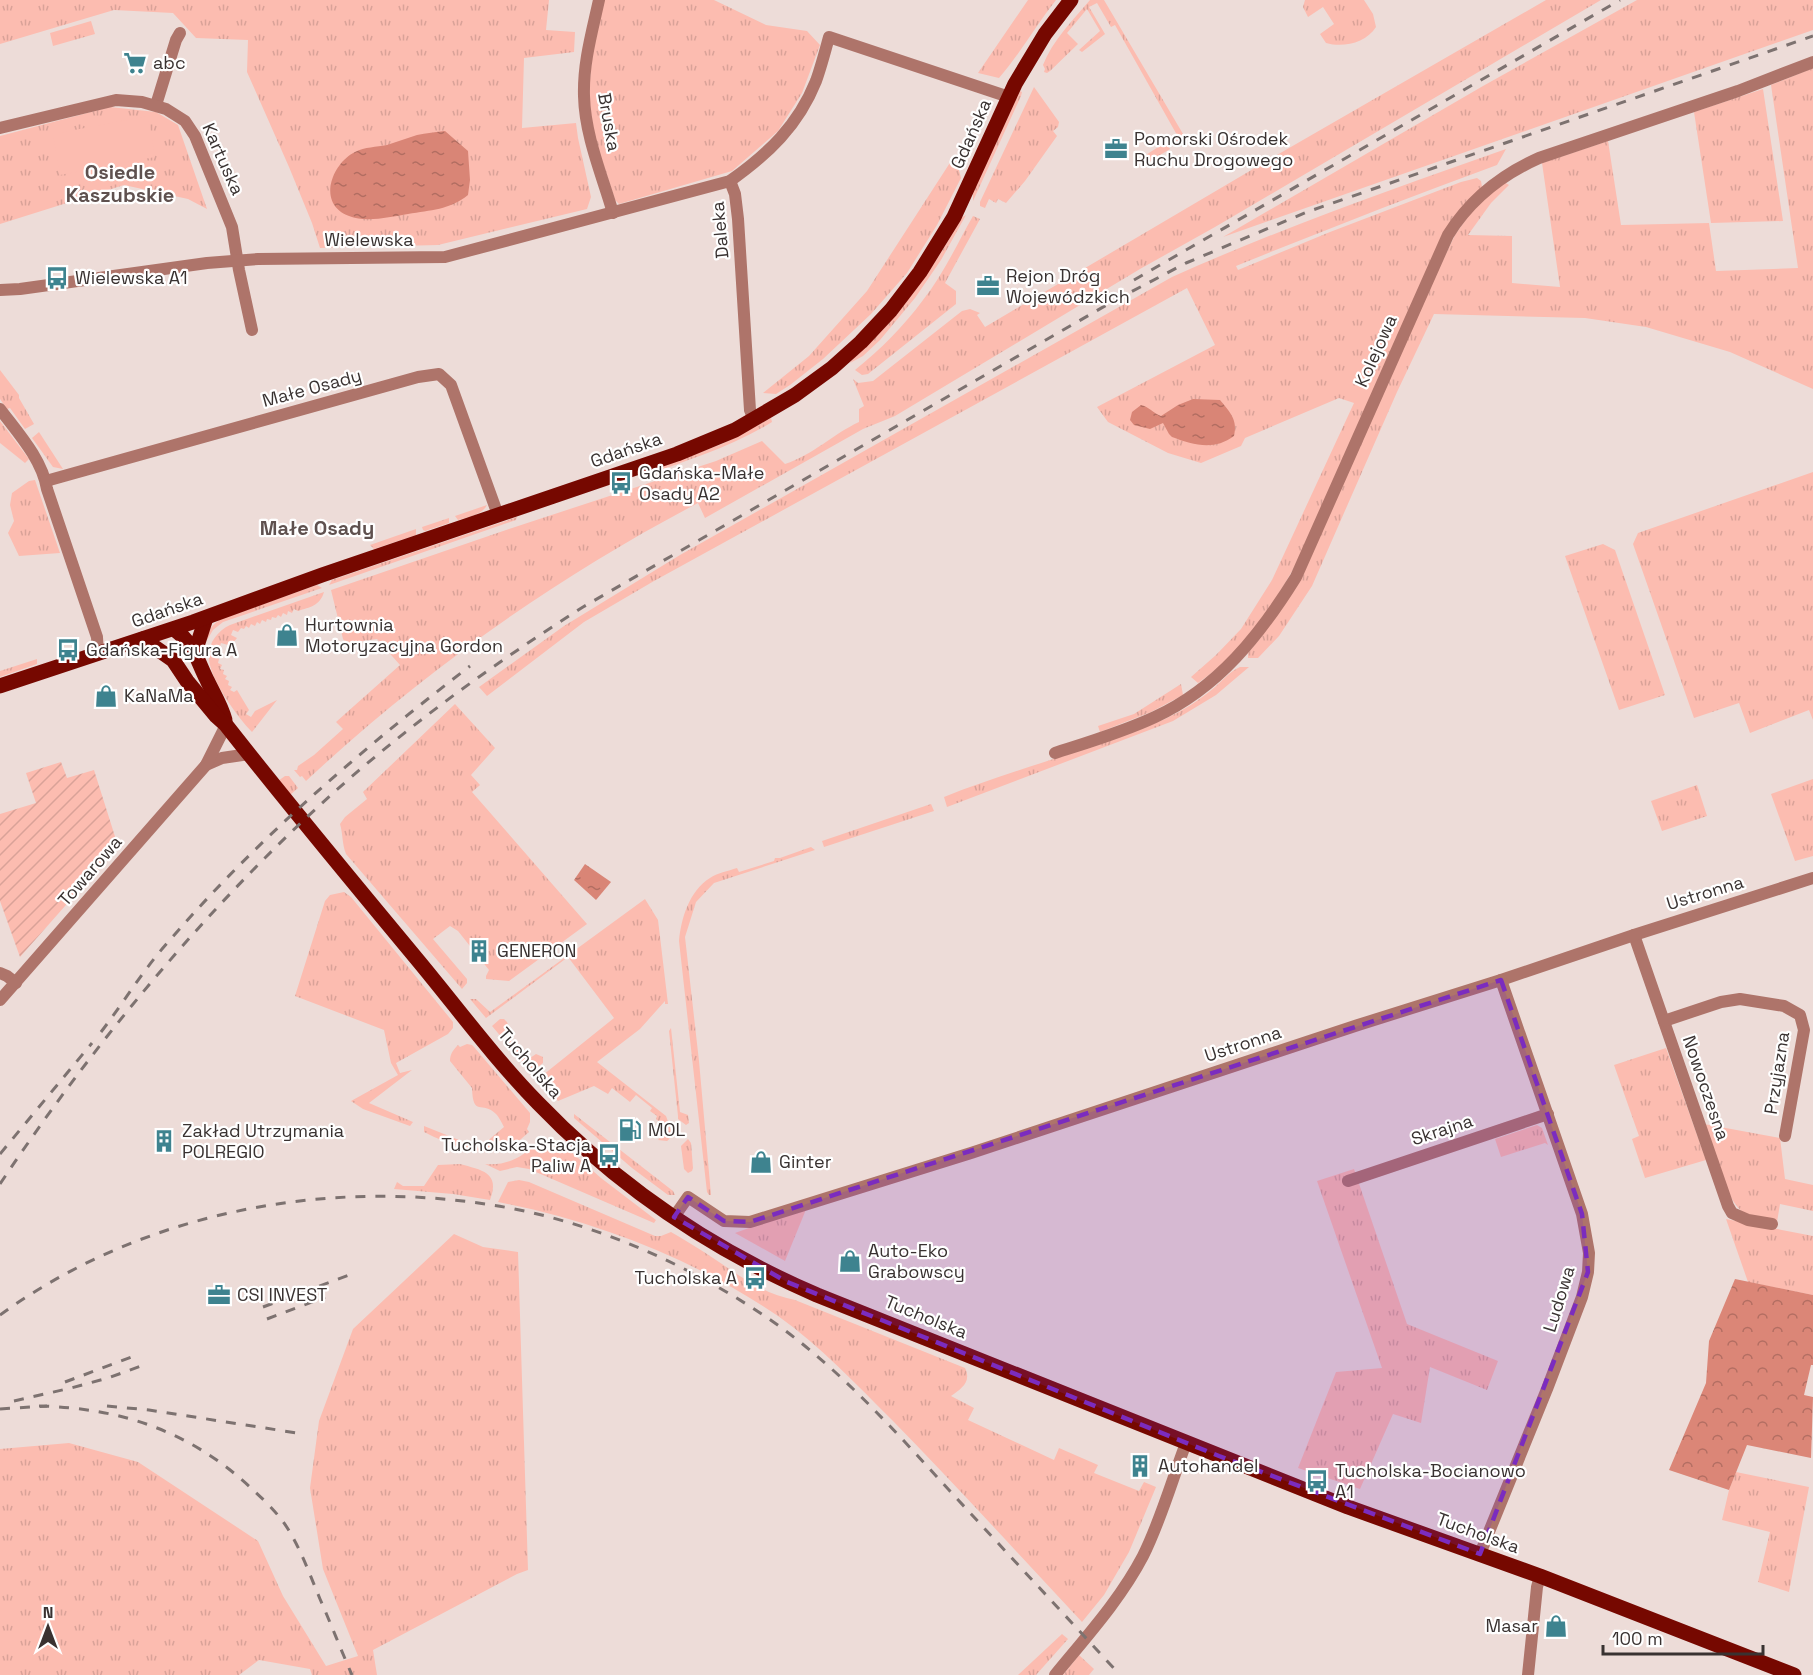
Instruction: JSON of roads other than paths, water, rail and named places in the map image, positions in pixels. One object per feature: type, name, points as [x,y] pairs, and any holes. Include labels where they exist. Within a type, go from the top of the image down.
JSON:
[{"type":"main road","name":"Gdańska","points":[[0,686],[206,618],[322,575],[696,446],[754,420],[795,395],[832,368],[870,333],[929,260],[954,217],[1009,97],[1035,49],[1071,0]]},
{"type":"main road","points":[[195,652],[206,618]]},
{"type":"main road","points":[[173,660],[174,628]]},
{"type":"main road","name":"Tucholska","points":[[174,628],[195,652],[223,711],[226,725]]},
{"type":"main road","name":"Tucholska","points":[[143,639],[173,660],[187,681],[226,725],[346,875],[537,1102],[598,1160],[674,1218],[730,1252],[787,1282],[1348,1507],[1540,1576],[1794,1675]]},
{"type":"street","name":"Bruska","points":[[598,0],[586,59],[584,97],[589,133],[613,213]]},
{"type":"street","points":[[156,105],[180,33]]},
{"type":"street","name":"Daleka","points":[[754,420],[750,410],[738,219],[735,194],[730,181],[774,147],[797,116],[815,83],[830,37],[1009,97]]},
{"type":"street","name":"Kolejowa","points":[[1055,753],[1141,723],[1189,699],[1228,667],[1274,613],[1296,577],[1448,235],[1460,218],[1489,188],[1510,172],[1539,158],[1738,91],[1813,62]]},
{"type":"street","name":"Kartuska","points":[[0,128],[106,101],[131,100],[156,105],[185,121],[195,136],[232,227],[252,330]]},
{"type":"street","name":"Wielewska","points":[[0,290],[238,260],[445,257],[730,181]]},
{"type":"street","name":"Małe Osady","points":[[45,478],[418,377],[439,374],[451,385],[498,515]]},
{"type":"street","points":[[0,409],[36,459],[45,478],[97,637],[98,654]]},
{"type":"street","name":"Towarowa","points":[[0,1000],[206,765],[226,725]]},
{"type":"street","points":[[206,765],[222,758],[249,754]]},
{"type":"street","name":"Ustronna","points":[[674,1218],[688,1197],[724,1221],[750,1222],[971,1153],[1813,878]]},
{"type":"street","name":"Nowoczesna","points":[[1634,935],[1732,1213],[1748,1220],[1772,1224]]},
{"type":"street","points":[[0,973],[16,983]]},
{"type":"street","name":"Ludowa","points":[[1480,1554],[1582,1297],[1588,1272],[1589,1252],[1582,1214],[1501,980]]},
{"type":"street","name":"Przyjazna","points":[[1664,1021],[1721,1002],[1740,999],[1784,1006],[1800,1015],[1804,1030],[1785,1136]]},
{"type":"street","name":"Skrajna","points":[[1347,1181],[1548,1114]]},
{"type":"street","points":[[1055,1675],[1108,1610],[1135,1570],[1148,1543],[1186,1443]]},
{"type":"street","points":[[1528,1675],[1540,1576]]},
{"type":"water","points":[[445,131],[468,151],[470,180],[468,195],[461,200],[440,209],[370,219],[349,216],[333,203],[331,184],[334,174],[339,165],[355,152],[417,135]]},
{"type":"water","points":[[1193,399],[1220,400],[1234,421],[1234,436],[1219,444],[1196,444],[1172,437],[1163,423],[1150,429],[1134,425],[1130,420],[1132,412],[1141,405],[1161,416]]},
{"type":"water","points":[[585,864],[611,882],[596,900],[574,880]]},
{"type":"railway","points":[[1134,280],[1620,0]]},
{"type":"railway","points":[[0,1184],[74,1079],[154,978],[286,837],[332,794],[422,719],[485,672],[583,607],[1110,303],[1186,263],[1307,212],[1813,36]]},
{"type":"railway","points":[[101,1032],[160,952],[238,866],[351,762],[470,666]]},
{"type":"railway","points":[[0,1154],[92,1043]]},
{"type":"railway","points":[[0,1315],[55,1280],[112,1251],[173,1228],[235,1212],[299,1201],[363,1196],[428,1198],[492,1205],[566,1222],[638,1248],[708,1281],[797,1339],[843,1379],[886,1423],[1120,1675]]},
{"type":"railway","points":[[263,1307],[352,1274]]},
{"type":"railway","points":[[267,1319],[325,1297]]},
{"type":"railway","points":[[65,1382],[137,1355]]},
{"type":"railway","points":[[14,1401],[108,1378],[141,1366]]},
{"type":"railway","points":[[39,1406],[98,1412],[153,1426],[204,1451],[228,1468],[266,1502],[293,1537],[352,1675]]},
{"type":"railway","points":[[0,1409],[47,1406]]},
{"type":"railway","points":[[107,1406],[149,1410],[297,1433]]},
{"type":"place","name":"abc","points":[[135,63]]},
{"type":"place","name":"Pomorski Ośrodek Ruchu Drogowego","points":[[1116,149]]},
{"type":"place","name":"Wielewska A1","points":[[57,278]]},
{"type":"place","name":"Rejon Dróg Wojewódzkich","points":[[988,286]]},
{"type":"place","name":"Gdańska-Małe Osady A2","points":[[621,483]]},
{"type":"place","name":"Hurtownia Motoryzacyjna Gordon","points":[[287,635]]},
{"type":"place","name":"Gdańska-Figura A","points":[[68,650]]},
{"type":"place","name":"KaNaMa","points":[[106,696]]},
{"type":"place","name":"GENERON","points":[[479,951]]},
{"type":"place","name":"MOL","points":[[630,1130]]},
{"type":"place","name":"Zakład Utrzymania POLREGIO","points":[[164,1141]]},
{"type":"place","name":"Tucholska-Stacja Paliw A","points":[[609,1155]]},
{"type":"place","name":"Ginter","points":[[761,1162]]},
{"type":"place","name":"Auto-Eko Grabowscy","points":[[850,1261]]},
{"type":"place","name":"Tucholska A","points":[[755,1278]]},
{"type":"place","name":"CSI INVEST","points":[[219,1295]]},
{"type":"place","name":"Autohandel","points":[[1140,1466]]},
{"type":"place","name":"Tucholska-Bocianowo A1","points":[[1317,1481]]},
{"type":"place","name":"Masar","points":[[1556,1626]]},
{"type":"district","name":"Osiedle Kaszubskie","points":[[120,184]]},
{"type":"district","name":"Małe Osady","points":[[317,528]]}]
